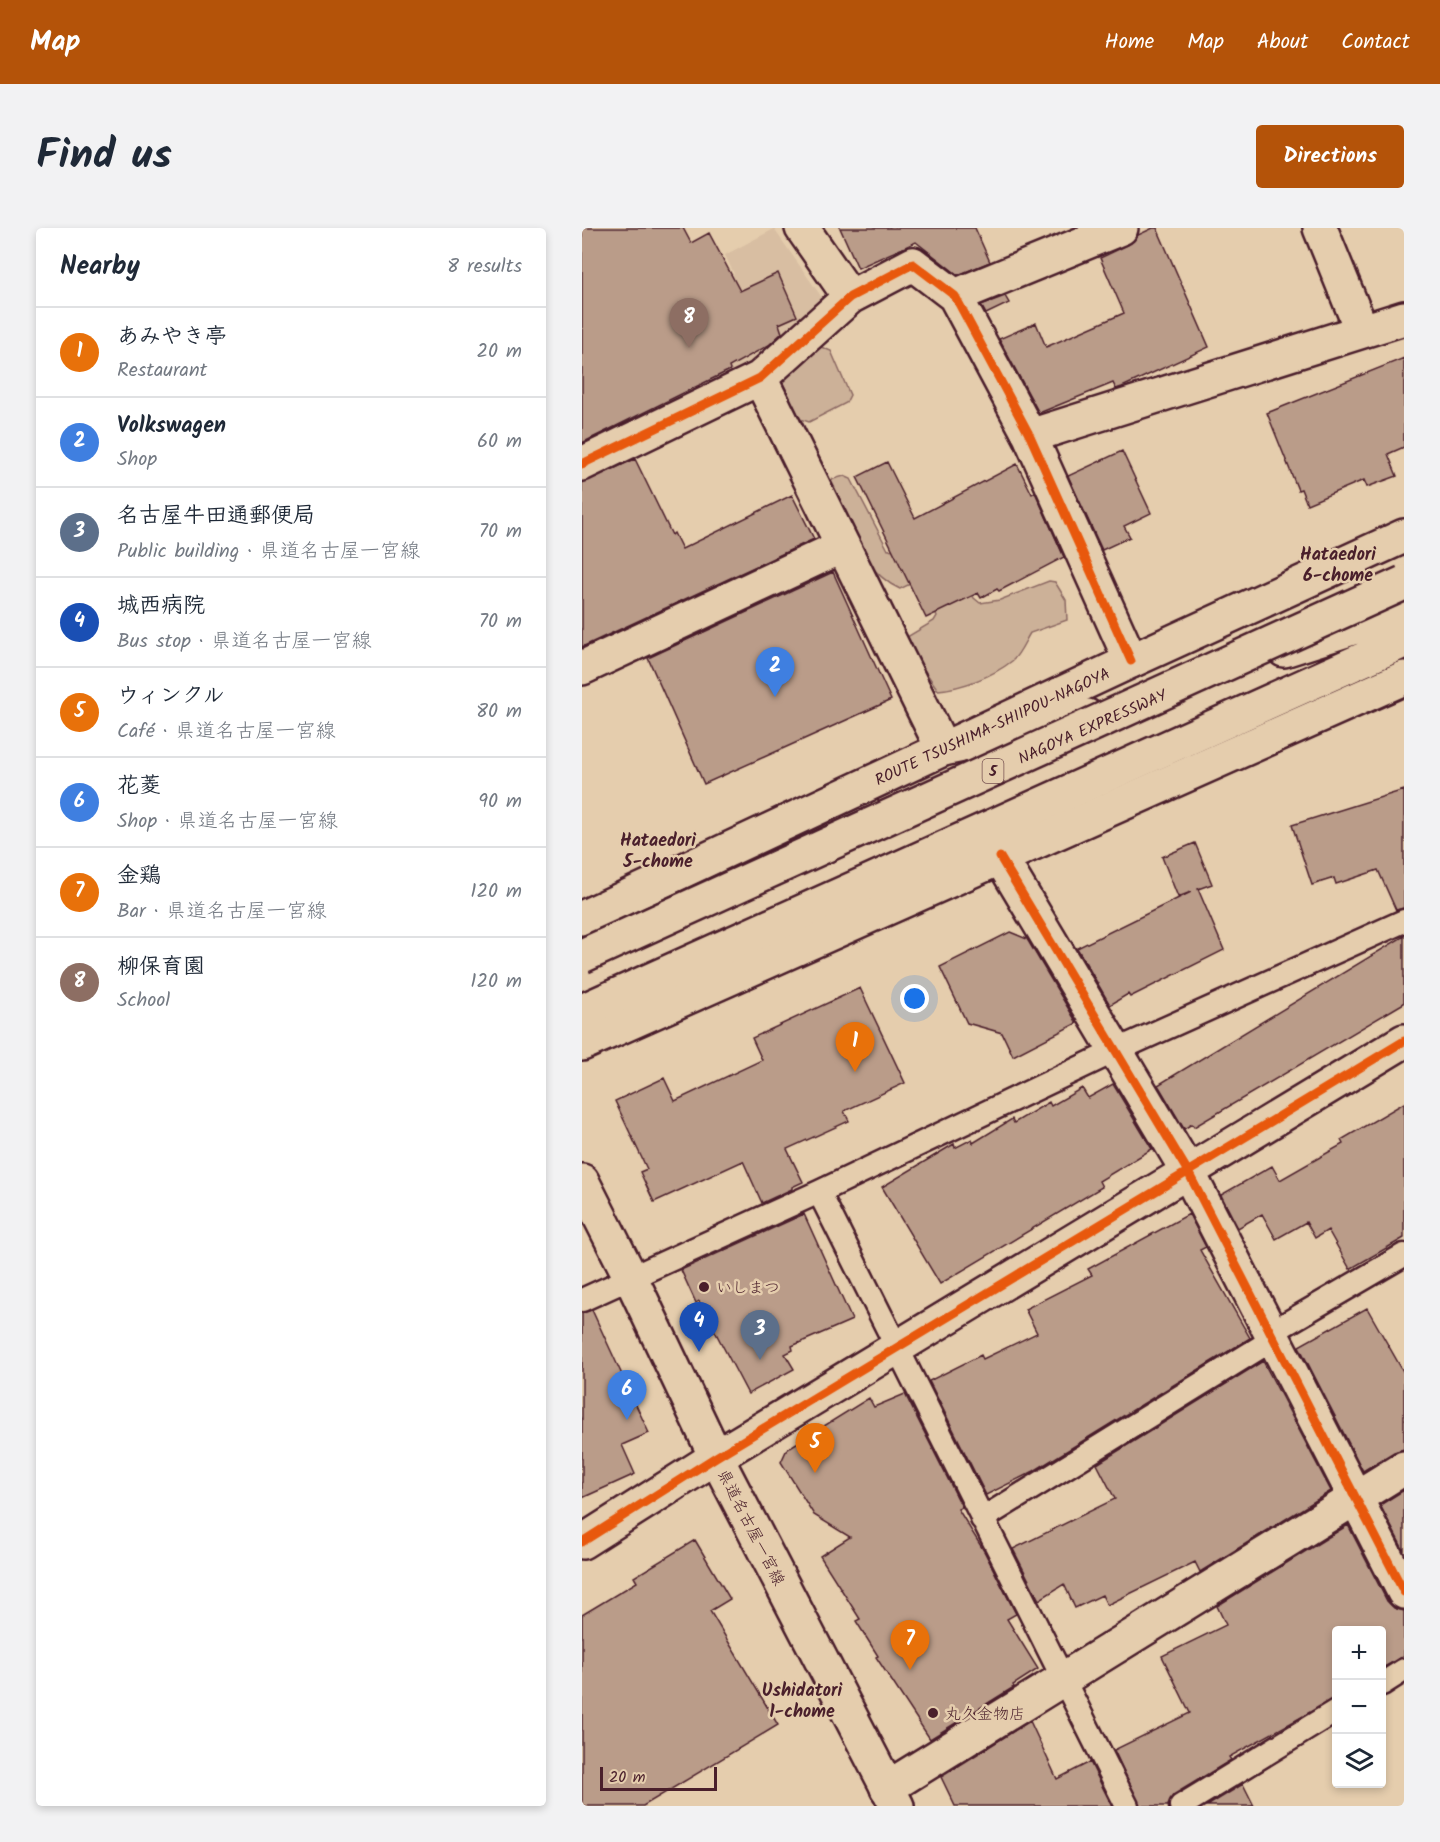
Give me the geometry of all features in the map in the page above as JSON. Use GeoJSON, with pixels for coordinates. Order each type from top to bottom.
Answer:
{"type":"FeatureCollection","features":[{"type":"Feature","properties":{"kind":"main road"},"geometry":{"type":"LineString","coordinates":[[802,228],[850,297]]}},
{"type":"Feature","properties":{"kind":"main road"},"geometry":{"type":"LineString","coordinates":[[955,296],[1121,228]]}},
{"type":"Feature","properties":{"kind":"main road"},"geometry":{"type":"LineString","coordinates":[[1320,228],[1362,332]]}},
{"type":"Feature","properties":{"kind":"main road"},"geometry":{"type":"LineString","coordinates":[[582,464],[760,378],[850,297],[914,264],[955,296],[1030,436],[1131,660]]}},
{"type":"Feature","properties":{"kind":"main road"},"geometry":{"type":"LineString","coordinates":[[1030,436],[1404,318]]}},
{"type":"Feature","properties":{"kind":"main road"},"geometry":{"type":"LineString","coordinates":[[760,378],[943,749],[1056,726],[1368,623],[1404,607]]}},
{"type":"Feature","properties":{"kind":"main road","name":"ROUTE TSUSHIMA-SHIIPOU-NAGOYA"},"geometry":{"type":"LineString","coordinates":[[582,918],[1131,660],[1404,536]]}},
{"type":"Feature","properties":{"kind":"main road"},"geometry":{"type":"LineString","coordinates":[[582,668],[843,546]]}},
{"type":"Feature","properties":{"kind":"main road","name":"NAGOYA EXPRESSWAY"},"geometry":{"type":"LineString","coordinates":[[582,956],[1404,583]]}},
{"type":"Feature","properties":{"kind":"main road"},"geometry":{"type":"LineString","coordinates":[[582,1011],[1404,641]]}},
{"type":"Feature","properties":{"kind":"main road"},"geometry":{"type":"LineString","coordinates":[[582,1044],[1404,678]]}},
{"type":"Feature","properties":{"kind":"main road"},"geometry":{"type":"LineString","coordinates":[[1000,857],[1187,1170],[1274,1335],[1404,1592]]}},
{"type":"Feature","properties":{"kind":"main road"},"geometry":{"type":"LineString","coordinates":[[582,1542],[896,1347],[1404,1041]]}},
{"type":"Feature","properties":{"kind":"main road","name":"県道名古屋一宮線"},"geometry":{"type":"LineString","coordinates":[[582,1181],[716,1457],[892,1797]]}},
{"type":"Feature","properties":{"kind":"main road"},"geometry":{"type":"LineString","coordinates":[[892,1797],[1062,1680],[1404,1468]]}},
{"type":"Feature","properties":{"kind":"lane"},"geometry":{"type":"LineString","coordinates":[[582,1300],[819,1192],[1115,1051],[1404,921]]}},
{"type":"Feature","properties":{"kind":"lane"},"geometry":{"type":"LineString","coordinates":[[819,1192],[1127,1806]]}},
{"type":"Feature","properties":{"kind":"lane"},"geometry":{"type":"LineString","coordinates":[[982,1519],[1404,1255]]}},
{"type":"Feature","properties":{"kind":"lane"},"geometry":{"type":"LineString","coordinates":[[1386,1681],[1404,1670]]}},
{"type":"Feature","properties":{"kind":"lane"},"geometry":{"type":"LineString","coordinates":[[1181,1806],[1332,1713]]}},
{"type":"Feature","properties":{"kind":"shaded area"},"geometry":{"type":"Polygon","coordinates":[[[774,229],[823,299],[793,338],[738,373],[582,449],[582,357],[734,274],[725,255],[774,229]]]}},
{"type":"Feature","properties":{"kind":"shaded area"},"geometry":{"type":"Polygon","coordinates":[[[821,347],[831,351],[850,395],[846,403],[809,422],[800,419],[780,377],[783,368],[821,347]]]}},
{"type":"Feature","properties":{"kind":"shaded area"},"geometry":{"type":"Polygon","coordinates":[[[844,476],[851,479],[888,550],[945,543],[974,598],[980,603],[1000,600],[1049,581],[1055,582],[1066,600],[1067,620],[1030,633],[1015,658],[996,672],[967,684],[938,690],[916,658],[907,637],[934,621],[937,616],[924,586],[914,582],[900,589],[887,582],[866,560],[828,493],[830,480],[844,476]]]}},
{"type":"Feature","properties":{"kind":"building"},"geometry":{"type":"Polygon","coordinates":[[[582,228],[683,228],[691,243],[709,233],[740,291],[778,273],[797,316],[779,324],[782,333],[769,345],[729,367],[730,370],[582,443],[582,228]]]}},
{"type":"Feature","properties":{"kind":"building"},"geometry":{"type":"Polygon","coordinates":[[[840,228],[975,228],[990,262],[958,275],[916,242],[858,268],[840,228]]]}},
{"type":"Feature","properties":{"kind":"building"},"geometry":{"type":"Polygon","coordinates":[[[1157,228],[1209,347],[1122,387],[1116,389],[1113,383],[1039,413],[999,339],[1036,323],[1046,347],[1124,313],[1100,258],[1128,245],[1138,235],[1157,228]]]}},
{"type":"Feature","properties":{"kind":"building"},"geometry":{"type":"Polygon","coordinates":[[[1005,296],[1009,303],[986,314],[981,305],[1005,296]]]}},
{"type":"Feature","properties":{"kind":"building"},"geometry":{"type":"Polygon","coordinates":[[[1404,358],[1404,447],[1388,454],[1397,476],[1367,487],[1364,480],[1307,504],[1301,489],[1298,490],[1267,413],[1404,358]]]}},
{"type":"Feature","properties":{"kind":"building"},"geometry":{"type":"Polygon","coordinates":[[[1122,451],[1151,513],[1124,526],[1130,537],[1102,550],[1068,476],[1122,451]]]}},
{"type":"Feature","properties":{"kind":"building"},"geometry":{"type":"Polygon","coordinates":[[[635,459],[672,535],[674,533],[682,549],[792,495],[814,539],[582,647],[582,483],[635,459]]]}},
{"type":"Feature","properties":{"kind":"building"},"geometry":{"type":"Polygon","coordinates":[[[887,462],[915,518],[1017,464],[1032,494],[1035,492],[1064,557],[999,591],[997,589],[981,598],[978,593],[926,618],[857,477],[887,462]]]}},
{"type":"Feature","properties":{"kind":"building"},"geometry":{"type":"Polygon","coordinates":[[[833,572],[891,700],[704,784],[648,658],[833,572]]]}},
{"type":"Feature","properties":{"kind":"building"},"geometry":{"type":"Polygon","coordinates":[[[1404,790],[1404,908],[1396,910],[1378,870],[1336,884],[1334,878],[1312,885],[1292,825],[1404,790]]]}},
{"type":"Feature","properties":{"kind":"building"},"geometry":{"type":"Polygon","coordinates":[[[1195,843],[1212,884],[1198,889],[1224,950],[1130,997],[1128,994],[1110,1005],[1077,948],[1191,892],[1178,897],[1162,857],[1195,843]]]}},
{"type":"Feature","properties":{"kind":"building"},"geometry":{"type":"Polygon","coordinates":[[[1010,932],[1027,939],[1077,1023],[1013,1056],[1002,1033],[967,1023],[940,967],[1010,932]]]}},
{"type":"Feature","properties":{"kind":"building"},"geometry":{"type":"Polygon","coordinates":[[[1404,936],[1404,1003],[1194,1127],[1192,1124],[1184,1129],[1158,1085],[1404,936]]]}},
{"type":"Feature","properties":{"kind":"building"},"geometry":{"type":"Polygon","coordinates":[[[860,988],[905,1083],[844,1111],[849,1121],[787,1149],[803,1182],[792,1189],[762,1203],[743,1161],[654,1202],[640,1172],[647,1169],[615,1101],[664,1078],[675,1101],[762,1060],[752,1038],[860,988]]]}},
{"type":"Feature","properties":{"kind":"building"},"geometry":{"type":"Polygon","coordinates":[[[1113,1084],[1152,1149],[1099,1181],[1102,1187],[940,1284],[882,1187],[954,1144],[955,1148],[972,1139],[973,1143],[1012,1119],[1014,1123],[1049,1102],[1051,1106],[1082,1088],[1088,1098],[1113,1084]]]}},
{"type":"Feature","properties":{"kind":"building"},"geometry":{"type":"Polygon","coordinates":[[[1404,1103],[1404,1238],[1350,1269],[1328,1230],[1315,1238],[1306,1222],[1276,1239],[1262,1214],[1238,1228],[1221,1195],[1272,1166],[1280,1180],[1343,1144],[1341,1140],[1404,1103]]]}},
{"type":"Feature","properties":{"kind":"building"},"geometry":{"type":"Polygon","coordinates":[[[804,1214],[852,1320],[792,1346],[793,1350],[785,1354],[794,1369],[748,1394],[699,1301],[696,1303],[681,1270],[804,1214]]]}},
{"type":"Feature","properties":{"kind":"building"},"geometry":{"type":"Polygon","coordinates":[[[1189,1214],[1206,1247],[1200,1250],[1250,1338],[1034,1471],[986,1495],[929,1381],[981,1355],[983,1359],[1037,1333],[1025,1309],[1092,1275],[1088,1269],[1189,1214]]]}},
{"type":"Feature","properties":{"kind":"building"},"geometry":{"type":"Polygon","coordinates":[[[1367,1308],[1404,1373],[1404,1449],[1394,1452],[1363,1471],[1299,1346],[1367,1308]]]}},
{"type":"Feature","properties":{"kind":"building"},"geometry":{"type":"Polygon","coordinates":[[[592,1310],[649,1433],[622,1445],[635,1474],[582,1498],[582,1313],[592,1310]]]}},
{"type":"Feature","properties":{"kind":"building"},"geometry":{"type":"Polygon","coordinates":[[[1263,1361],[1331,1491],[1200,1572],[1195,1562],[1107,1605],[1102,1595],[1075,1608],[1064,1584],[1039,1600],[1013,1549],[1115,1499],[1097,1464],[1263,1361]]]}},
{"type":"Feature","properties":{"kind":"building"},"geometry":{"type":"Polygon","coordinates":[[[905,1394],[962,1507],[958,1509],[984,1551],[1016,1614],[1007,1619],[1038,1669],[1013,1685],[1014,1687],[930,1739],[876,1657],[878,1656],[856,1621],[860,1619],[820,1556],[850,1537],[814,1515],[781,1462],[787,1449],[869,1398],[874,1407],[905,1394]]]}},
{"type":"Feature","properties":{"kind":"building"},"geometry":{"type":"Polygon","coordinates":[[[1404,1490],[1404,1551],[1380,1505],[1404,1490]]]}},
{"type":"Feature","properties":{"kind":"building"},"geometry":{"type":"Polygon","coordinates":[[[1348,1525],[1387,1601],[1394,1608],[1404,1611],[1404,1657],[1386,1666],[1386,1626],[1332,1626],[1332,1700],[1229,1757],[1231,1760],[1173,1795],[1168,1806],[1140,1806],[1114,1750],[1190,1713],[1162,1656],[1226,1625],[1217,1606],[1348,1525]]]}},
{"type":"Feature","properties":{"kind":"building"},"geometry":{"type":"Polygon","coordinates":[[[695,1540],[730,1599],[710,1611],[778,1725],[643,1806],[582,1806],[582,1615],[637,1582],[634,1577],[695,1540]]]}},
{"type":"Feature","properties":{"kind":"building"},"geometry":{"type":"Polygon","coordinates":[[[1030,1721],[1057,1779],[1090,1762],[1112,1806],[955,1806],[941,1777],[1030,1721]]]}},
{"type":"Feature","properties":{"kind":"building"},"geometry":{"type":"Polygon","coordinates":[[[1243,1784],[1254,1806],[1207,1806],[1243,1784]]]}},
{"type":"Feature","properties":{"kind":"cycle path"},"geometry":{"type":"LineString","coordinates":[[582,464],[760,378],[850,297],[913,264],[955,296],[1030,436],[1131,661]]}},
{"type":"Feature","properties":{"kind":"cycle path"},"geometry":{"type":"LineString","coordinates":[[1000,857],[1187,1170],[1404,1592]]}},
{"type":"Feature","properties":{"kind":"cycle path"},"geometry":{"type":"LineString","coordinates":[[582,1542],[716,1457],[1404,1041]]}},
{"type":"Feature","properties":{"kind":"place","name":"柳保育園"},"geometry":{"type":"Point","coordinates":[689,348]}},
{"type":"Feature","properties":{"kind":"place","name":"Volkswagen"},"geometry":{"type":"Point","coordinates":[775,697]}},
{"type":"Feature","properties":{"kind":"place","name":"あみやき亭"},"geometry":{"type":"Point","coordinates":[855,1072]}},
{"type":"Feature","properties":{"kind":"place","name":"いしまつ"},"geometry":{"type":"Point","coordinates":[704,1287]}},
{"type":"Feature","properties":{"kind":"place","name":"城西病院"},"geometry":{"type":"Point","coordinates":[699,1352]}},
{"type":"Feature","properties":{"kind":"place","name":"名古屋牛田通郵便局"},"geometry":{"type":"Point","coordinates":[760,1360]}},
{"type":"Feature","properties":{"kind":"place","name":"花菱"},"geometry":{"type":"Point","coordinates":[627,1420]}},
{"type":"Feature","properties":{"kind":"place","name":"ウィンクル"},"geometry":{"type":"Point","coordinates":[815,1473]}},
{"type":"Feature","properties":{"kind":"place","name":"金鶏"},"geometry":{"type":"Point","coordinates":[910,1670]}},
{"type":"Feature","properties":{"kind":"place","name":"丸久金物店"},"geometry":{"type":"Point","coordinates":[933,1713]}},
{"type":"Feature","properties":{"kind":"district","name":"Hataedori 6-chome"},"geometry":{"type":"Point","coordinates":[1338,564]}},
{"type":"Feature","properties":{"kind":"district","name":"Hataedori 5-chome"},"geometry":{"type":"Point","coordinates":[658,850]}},
{"type":"Feature","properties":{"kind":"district","name":"Ushidatori 1-chome"},"geometry":{"type":"Point","coordinates":[802,1700]}}]}
